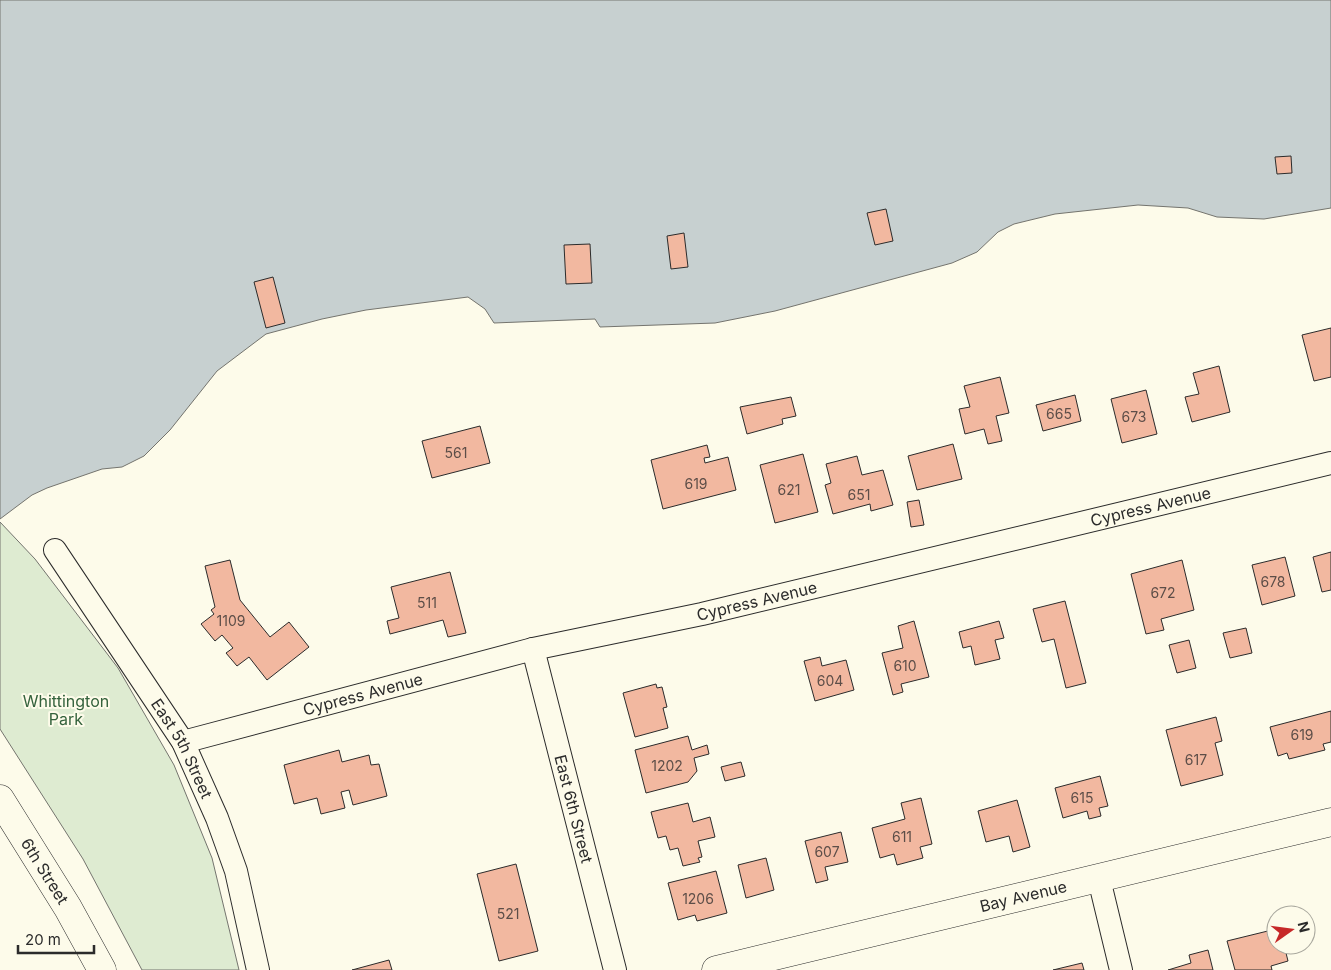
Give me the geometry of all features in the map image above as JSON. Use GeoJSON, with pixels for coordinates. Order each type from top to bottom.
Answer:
{"type":"FeatureCollection","features":[{"type":"Feature","properties":{"kind":"street","name":"Cypress Avenue"},"geometry":{"type":"LineString","coordinates":[[183,742],[533,649],[702,614],[1331,463]]}},
{"type":"Feature","properties":{"kind":"street","name":"East 5th Street"},"geometry":{"type":"LineString","coordinates":[[55,550],[183,742],[217,818],[236,871],[258,970]]}},
{"type":"Feature","properties":{"kind":"street","name":"East 6th Street"},"geometry":{"type":"LineString","coordinates":[[533,649],[615,970]]}},
{"type":"Feature","properties":{"kind":"street","name":"6th Street"},"geometry":{"type":"LineString","coordinates":[[0,798],[68,908],[102,970]]}},
{"type":"Feature","properties":{"kind":"street","name":"Bay Avenue"},"geometry":{"type":"LineString","coordinates":[[716,970],[1099,880],[1331,822]]}},
{"type":"Feature","properties":{"kind":"street"},"geometry":{"type":"LineString","coordinates":[[1099,880],[1121,970]]}},
{"type":"Feature","properties":{"kind":"green space","name":"Whittington Park"},"geometry":{"type":"Polygon","coordinates":[[[0,522],[35,559],[118,668],[174,765],[212,858],[239,970],[142,970],[83,859],[0,729],[0,522]]]}},
{"type":"Feature","properties":{"kind":"shaded area"},"geometry":{"type":"Polygon","coordinates":[[[0,0],[1331,0],[1331,208],[1264,219],[1217,217],[1188,208],[1138,205],[1055,214],[1014,224],[998,232],[977,252],[952,263],[775,311],[715,323],[600,327],[595,319],[494,323],[485,309],[468,297],[366,310],[322,319],[266,334],[217,371],[170,430],[144,456],[122,467],[102,469],[47,488],[32,495],[0,519],[0,0]]]}},
{"type":"Feature","properties":{"kind":"building"},"geometry":{"type":"Polygon","coordinates":[[[1291,156],[1292,173],[1277,174],[1275,157],[1291,156]]]}},
{"type":"Feature","properties":{"kind":"building"},"geometry":{"type":"Polygon","coordinates":[[[886,209],[893,241],[875,245],[867,213],[886,209]]]}},
{"type":"Feature","properties":{"kind":"building"},"geometry":{"type":"Polygon","coordinates":[[[684,233],[688,267],[671,269],[667,236],[684,233]]]}},
{"type":"Feature","properties":{"kind":"building"},"geometry":{"type":"Polygon","coordinates":[[[590,244],[592,283],[566,284],[564,245],[590,244]]]}},
{"type":"Feature","properties":{"kind":"building"},"geometry":{"type":"Polygon","coordinates":[[[273,277],[285,323],[266,328],[254,282],[273,277]]]}},
{"type":"Feature","properties":{"kind":"building"},"geometry":{"type":"Polygon","coordinates":[[[1331,328],[1331,377],[1314,381],[1302,335],[1331,328]]]}},
{"type":"Feature","properties":{"kind":"building"},"geometry":{"type":"Polygon","coordinates":[[[1219,366],[1230,412],[1192,422],[1185,397],[1199,394],[1193,373],[1219,366]]]}},
{"type":"Feature","properties":{"kind":"building"},"geometry":{"type":"Polygon","coordinates":[[[1000,377],[1009,413],[996,416],[1002,441],[988,444],[984,429],[965,434],[959,409],[970,407],[964,386],[1000,377]]]}},
{"type":"Feature","properties":{"kind":"building"},"geometry":{"type":"Polygon","coordinates":[[[1146,390],[1157,434],[1122,443],[1111,399],[1146,390]]]}},
{"type":"Feature","properties":{"kind":"building"},"geometry":{"type":"Polygon","coordinates":[[[1075,395],[1081,421],[1043,431],[1036,405],[1075,395]]]}},
{"type":"Feature","properties":{"kind":"building"},"geometry":{"type":"Polygon","coordinates":[[[791,397],[796,416],[782,419],[783,424],[747,434],[740,407],[791,397]]]}},
{"type":"Feature","properties":{"kind":"building"},"geometry":{"type":"Polygon","coordinates":[[[480,426],[490,463],[432,478],[422,441],[480,426]]]}},
{"type":"Feature","properties":{"kind":"building"},"geometry":{"type":"Polygon","coordinates":[[[953,444],[962,479],[917,490],[908,456],[953,444]]]}},
{"type":"Feature","properties":{"kind":"building"},"geometry":{"type":"Polygon","coordinates":[[[707,445],[710,457],[704,458],[705,463],[728,457],[736,490],[663,509],[651,460],[707,445]]]}},
{"type":"Feature","properties":{"kind":"building"},"geometry":{"type":"Polygon","coordinates":[[[803,454],[818,512],[775,523],[760,465],[803,454]]]}},
{"type":"Feature","properties":{"kind":"building"},"geometry":{"type":"Polygon","coordinates":[[[857,456],[862,475],[883,470],[893,505],[871,511],[870,504],[833,514],[825,485],[831,483],[826,464],[857,456]]]}},
{"type":"Feature","properties":{"kind":"building"},"geometry":{"type":"Polygon","coordinates":[[[919,500],[924,525],[911,527],[907,502],[919,500]]]}},
{"type":"Feature","properties":{"kind":"building"},"geometry":{"type":"Polygon","coordinates":[[[1331,552],[1331,590],[1322,592],[1313,557],[1331,552]]]}},
{"type":"Feature","properties":{"kind":"building"},"geometry":{"type":"Polygon","coordinates":[[[1285,557],[1295,596],[1262,605],[1252,565],[1285,557]]]}},
{"type":"Feature","properties":{"kind":"building"},"geometry":{"type":"Polygon","coordinates":[[[230,560],[240,600],[270,637],[289,622],[309,647],[267,680],[249,657],[237,666],[226,653],[233,648],[222,635],[215,641],[201,624],[214,614],[211,610],[215,607],[205,566],[230,560]]]}},
{"type":"Feature","properties":{"kind":"building"},"geometry":{"type":"Polygon","coordinates":[[[1182,560],[1194,610],[1161,619],[1164,630],[1146,634],[1131,574],[1182,560]]]}},
{"type":"Feature","properties":{"kind":"building"},"geometry":{"type":"Polygon","coordinates":[[[450,572],[466,633],[448,637],[443,620],[390,634],[387,621],[399,618],[391,587],[450,572]]]}},
{"type":"Feature","properties":{"kind":"building"},"geometry":{"type":"Polygon","coordinates":[[[1065,601],[1086,683],[1066,688],[1054,639],[1042,642],[1033,609],[1065,601]]]}},
{"type":"Feature","properties":{"kind":"building"},"geometry":{"type":"Polygon","coordinates":[[[914,621],[929,677],[901,684],[903,692],[893,695],[882,653],[903,648],[898,626],[914,621]]]}},
{"type":"Feature","properties":{"kind":"building"},"geometry":{"type":"Polygon","coordinates":[[[999,621],[1004,638],[995,640],[1000,659],[975,665],[971,646],[963,648],[959,632],[999,621]]]}},
{"type":"Feature","properties":{"kind":"building"},"geometry":{"type":"Polygon","coordinates":[[[1246,628],[1252,653],[1230,658],[1223,633],[1246,628]]]}},
{"type":"Feature","properties":{"kind":"building"},"geometry":{"type":"Polygon","coordinates":[[[1189,640],[1196,668],[1177,673],[1169,645],[1189,640]]]}},
{"type":"Feature","properties":{"kind":"building"},"geometry":{"type":"Polygon","coordinates":[[[820,657],[822,666],[846,660],[854,690],[815,701],[804,661],[820,657]]]}},
{"type":"Feature","properties":{"kind":"building"},"geometry":{"type":"Polygon","coordinates":[[[656,684],[657,688],[662,687],[667,707],[663,708],[668,728],[635,737],[623,693],[656,684]]]}},
{"type":"Feature","properties":{"kind":"building"},"geometry":{"type":"Polygon","coordinates":[[[1331,711],[1331,742],[1323,744],[1325,750],[1289,759],[1287,753],[1278,756],[1270,727],[1331,711]]]}},
{"type":"Feature","properties":{"kind":"building"},"geometry":{"type":"Polygon","coordinates":[[[1216,717],[1222,741],[1215,743],[1223,775],[1181,786],[1166,730],[1216,717]]]}},
{"type":"Feature","properties":{"kind":"building"},"geometry":{"type":"Polygon","coordinates":[[[688,736],[692,750],[707,745],[709,754],[694,758],[697,771],[688,782],[646,793],[635,750],[688,736]]]}},
{"type":"Feature","properties":{"kind":"building"},"geometry":{"type":"Polygon","coordinates":[[[339,750],[342,762],[369,755],[371,765],[379,764],[387,796],[353,805],[349,790],[341,792],[345,808],[321,814],[317,798],[294,804],[284,765],[339,750]]]}},
{"type":"Feature","properties":{"kind":"building"},"geometry":{"type":"Polygon","coordinates":[[[741,762],[745,776],[725,781],[721,767],[741,762]]]}},
{"type":"Feature","properties":{"kind":"building"},"geometry":{"type":"Polygon","coordinates":[[[1100,776],[1108,806],[1099,808],[1101,816],[1089,819],[1087,811],[1063,818],[1055,788],[1100,776]]]}},
{"type":"Feature","properties":{"kind":"building"},"geometry":{"type":"Polygon","coordinates":[[[921,798],[932,844],[920,847],[923,858],[897,865],[894,854],[880,858],[872,828],[905,819],[901,803],[921,798]]]}},
{"type":"Feature","properties":{"kind":"building"},"geometry":{"type":"Polygon","coordinates":[[[1017,800],[1030,847],[1013,852],[1009,836],[986,842],[978,811],[1017,800]]]}},
{"type":"Feature","properties":{"kind":"building"},"geometry":{"type":"Polygon","coordinates":[[[688,803],[693,822],[710,817],[715,837],[698,841],[702,857],[698,858],[700,862],[683,866],[678,848],[670,850],[666,836],[658,838],[651,812],[688,803]]]}},
{"type":"Feature","properties":{"kind":"building"},"geometry":{"type":"Polygon","coordinates":[[[841,832],[848,862],[825,867],[828,880],[816,883],[805,841],[841,832]]]}},
{"type":"Feature","properties":{"kind":"building"},"geometry":{"type":"Polygon","coordinates":[[[766,858],[774,890],[746,898],[738,865],[766,858]]]}},
{"type":"Feature","properties":{"kind":"building"},"geometry":{"type":"Polygon","coordinates":[[[516,864],[538,951],[499,961],[477,874],[516,864]]]}},
{"type":"Feature","properties":{"kind":"building"},"geometry":{"type":"Polygon","coordinates":[[[716,871],[727,913],[697,921],[695,915],[678,920],[668,883],[716,871]]]}},
{"type":"Feature","properties":{"kind":"building"},"geometry":{"type":"Polygon","coordinates":[[[1266,931],[1266,955],[1286,955],[1288,961],[1271,966],[1272,970],[1235,970],[1227,941],[1266,931]]]}},
{"type":"Feature","properties":{"kind":"building"},"geometry":{"type":"Polygon","coordinates":[[[1208,950],[1213,970],[1168,970],[1191,963],[1189,955],[1208,950]]]}},
{"type":"Feature","properties":{"kind":"building"},"geometry":{"type":"Polygon","coordinates":[[[389,960],[392,970],[352,970],[389,960]]]}},
{"type":"Feature","properties":{"kind":"building"},"geometry":{"type":"Polygon","coordinates":[[[1082,963],[1084,970],[1053,970],[1082,963]]]}}]}
